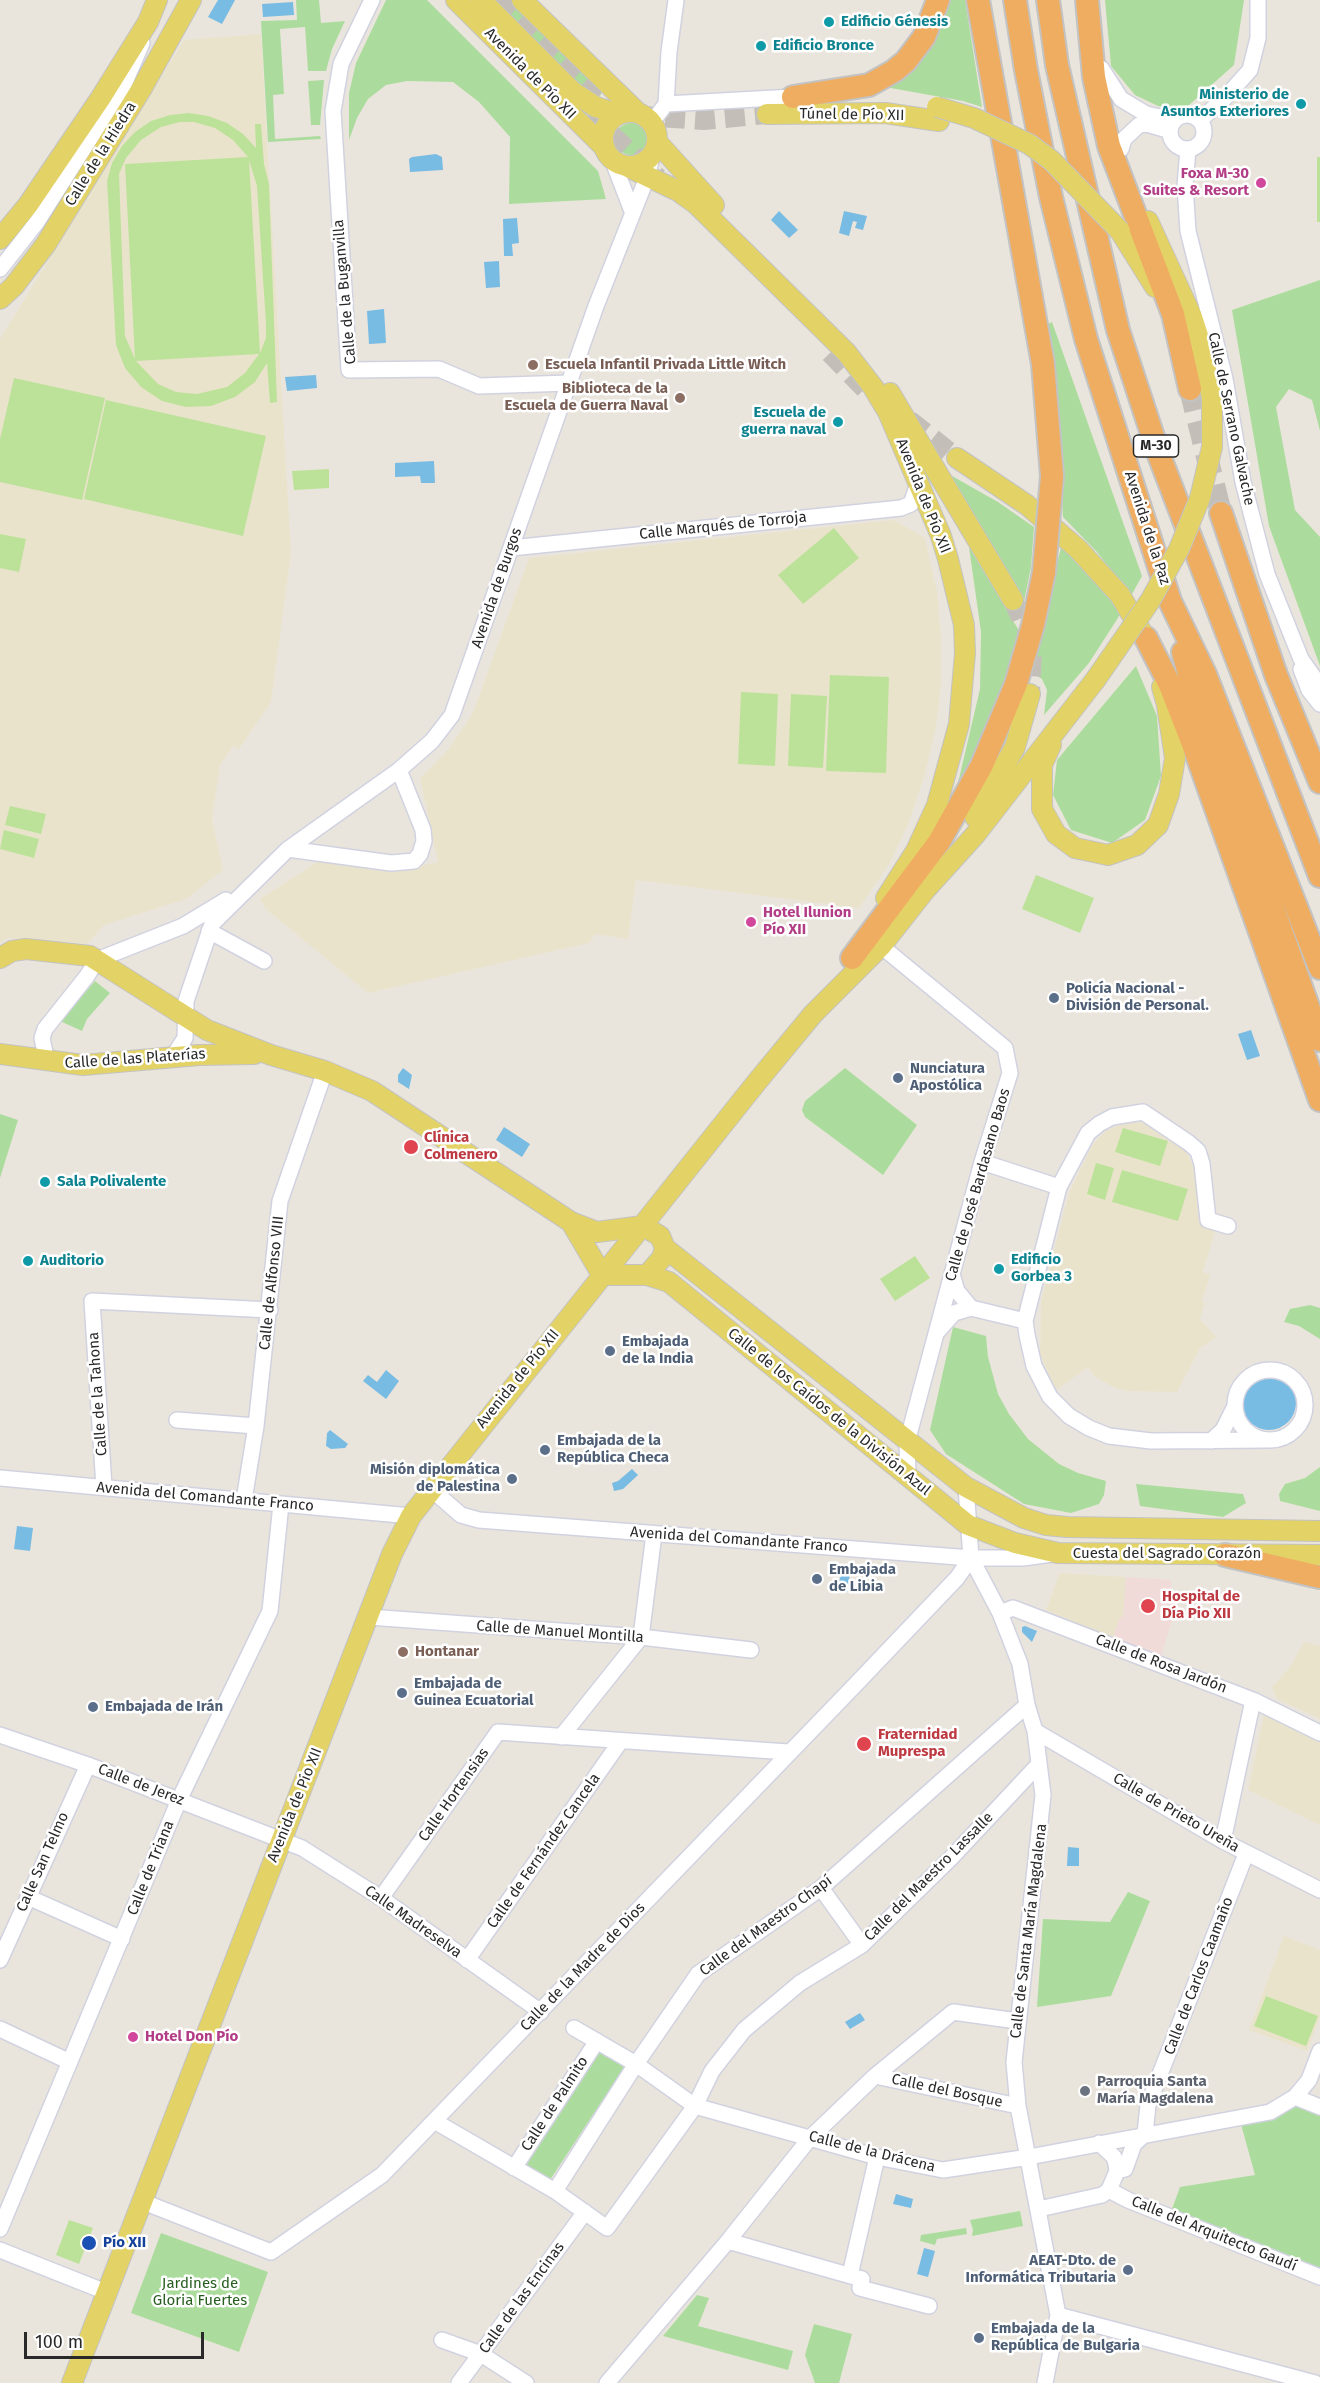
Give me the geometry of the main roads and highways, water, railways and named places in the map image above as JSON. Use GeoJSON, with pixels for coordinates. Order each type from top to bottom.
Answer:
{"type":"FeatureCollection","features":[{"type":"Feature","properties":{"kind":"highway"},"geometry":{"type":"LineString","coordinates":[[793,98],[869,85],[894,71],[906,61],[924,37],[938,0]]}},
{"type":"Feature","properties":{"kind":"highway"},"geometry":{"type":"LineString","coordinates":[[852,958],[939,842],[982,765],[1016,684],[1034,625],[1044,572],[1052,476],[1043,364],[978,0]]}},
{"type":"Feature","properties":{"kind":"highway","name":"Avenida de la Paz"},"geometry":{"type":"LineString","coordinates":[[1015,0],[1026,70],[1067,267],[1086,339],[1170,601],[1205,674],[1320,968]]}},
{"type":"Feature","properties":{"kind":"highway","name":"M-30"},"geometry":{"type":"LineString","coordinates":[[1048,0],[1058,65],[1118,330],[1159,455],[1320,876]]}},
{"type":"Feature","properties":{"kind":"highway"},"geometry":{"type":"LineString","coordinates":[[1094,2],[1094,77],[1109,146],[1134,217],[1163,284],[1190,389]]}},
{"type":"Feature","properties":{"kind":"highway"},"geometry":{"type":"LineString","coordinates":[[1221,513],[1276,675],[1320,782]]}},
{"type":"Feature","properties":{"kind":"highway","name":"M-30"},"geometry":{"type":"LineString","coordinates":[[1170,601],[1189,674],[1320,1040]]}},
{"type":"Feature","properties":{"kind":"highway"},"geometry":{"type":"LineString","coordinates":[[1146,638],[1170,685],[1193,744],[1320,1100]]}},
{"type":"Feature","properties":{"kind":"highway"},"geometry":{"type":"LineString","coordinates":[[1225,1555],[1320,1577]]}},
{"type":"Feature","properties":{"kind":"main road","name":"Calle de la Hiedra"},"geometry":{"type":"LineString","coordinates":[[0,238],[28,205],[148,22],[157,0]]}},
{"type":"Feature","properties":{"kind":"main road","name":"Calle de la Hiedra"},"geometry":{"type":"LineString","coordinates":[[0,298],[19,279],[45,244],[131,105],[191,0]]}},
{"type":"Feature","properties":{"kind":"main road"},"geometry":{"type":"LineString","coordinates":[[440,0],[535,95],[585,129]]}},
{"type":"Feature","properties":{"kind":"main road","name":"Avenida de Pío XII"},"geometry":{"type":"LineString","coordinates":[[72,2383],[392,1554],[411,1516],[813,1014],[852,958],[873,918],[916,851],[937,805],[959,724],[965,653],[964,625],[941,536],[888,412],[846,352],[695,203],[680,192],[614,157],[456,0]]}},
{"type":"Feature","properties":{"kind":"main road"},"geometry":{"type":"LineString","coordinates":[[481,0],[573,92],[596,107],[617,114],[644,117]]}},
{"type":"Feature","properties":{"kind":"main road"},"geometry":{"type":"LineString","coordinates":[[522,0],[644,117]]}},
{"type":"Feature","properties":{"kind":"main road","name":"Avenida de Pío XII"},"geometry":{"type":"LineString","coordinates":[[813,1014],[882,946],[975,835],[1096,679],[1150,601],[1179,549],[1200,498],[1212,447],[1212,398],[1201,345],[1192,317],[1145,216],[1120,149],[1101,68],[1094,2]]}},
{"type":"Feature","properties":{"kind":"main road"},"geometry":{"type":"LineString","coordinates":[[793,98],[885,100],[938,114]]}},
{"type":"Feature","properties":{"kind":"main road"},"geometry":{"type":"LineString","coordinates":[[617,114],[604,130],[614,157],[636,165],[655,149]]}},
{"type":"Feature","properties":{"kind":"main road","name":"Túnel de Pío XII"},"geometry":{"type":"LineString","coordinates":[[767,114],[938,114],[995,138],[1068,178],[1120,231],[1152,279],[1180,344]]}},
{"type":"Feature","properties":{"kind":"main road","name":"Avenida de Burgos"},"geometry":{"type":"LineString","coordinates":[[644,117],[655,149]]}},
{"type":"Feature","properties":{"kind":"main road","name":"Avenida de Pío XII"},"geometry":{"type":"LineString","coordinates":[[655,149],[703,194],[876,374],[901,409],[1012,600]]}},
{"type":"Feature","properties":{"kind":"main road"},"geometry":{"type":"LineString","coordinates":[[680,192],[690,209],[830,353]]}},
{"type":"Feature","properties":{"kind":"main road"},"geometry":{"type":"LineString","coordinates":[[955,460],[1006,492],[1061,533],[1099,570],[1120,595],[1146,638],[1167,705],[1175,758],[1169,794],[1158,825],[1137,845],[1108,855],[1075,848],[1056,834],[1042,809],[1041,784],[1042,765],[1062,720]]}},
{"type":"Feature","properties":{"kind":"main road","name":"Avenida de Pío XII"},"geometry":{"type":"LineString","coordinates":[[927,890],[977,814],[1015,747],[1030,694]]}},
{"type":"Feature","properties":{"kind":"main road"},"geometry":{"type":"LineString","coordinates":[[0,958],[12,951],[26,949],[82,954],[97,960],[207,1030],[271,1055],[325,1071],[372,1091],[592,1238],[602,1275],[647,1275],[659,1263],[665,1248],[660,1236],[643,1226],[592,1238]]}},
{"type":"Feature","properties":{"kind":"main road","name":"Calle de las Platerías"},"geometry":{"type":"LineString","coordinates":[[0,1054],[82,1065],[220,1054],[271,1055]]}},
{"type":"Feature","properties":{"kind":"main road","name":"Calle de los Caídos de la División Azul"},"geometry":{"type":"LineString","coordinates":[[665,1248],[966,1487],[1024,1518]]}},
{"type":"Feature","properties":{"kind":"main road","name":"Calle de los Caídos de la División Azul"},"geometry":{"type":"LineString","coordinates":[[647,1275],[669,1282],[968,1525],[1015,1543]]}},
{"type":"Feature","properties":{"kind":"main road","name":"Cuesta del Sagrado Corazón"},"geometry":{"type":"LineString","coordinates":[[1024,1518],[1046,1525],[1067,1527],[1320,1531]]}},
{"type":"Feature","properties":{"kind":"main road","name":"Cuesta del Sagrado Corazón"},"geometry":{"type":"LineString","coordinates":[[1015,1543],[1058,1553],[1320,1555]]}},
{"type":"Feature","properties":{"kind":"water"},"geometry":{"type":"Polygon","coordinates":[[[218,0],[235,0],[222,24],[208,17],[218,0]]]}},
{"type":"Feature","properties":{"kind":"water"},"geometry":{"type":"Polygon","coordinates":[[[293,2],[294,15],[263,17],[262,4],[293,2]]]}},
{"type":"Feature","properties":{"kind":"water"},"geometry":{"type":"Polygon","coordinates":[[[436,154],[442,157],[443,170],[410,172],[409,159],[436,154]]]}},
{"type":"Feature","properties":{"kind":"water"},"geometry":{"type":"Polygon","coordinates":[[[779,211],[798,230],[789,238],[771,220],[779,211]]]}},
{"type":"Feature","properties":{"kind":"water"},"geometry":{"type":"Polygon","coordinates":[[[844,211],[867,216],[863,230],[855,228],[857,222],[853,221],[849,236],[839,233],[844,211]]]}},
{"type":"Feature","properties":{"kind":"water"},"geometry":{"type":"Polygon","coordinates":[[[517,218],[519,243],[512,244],[513,256],[504,256],[503,219],[517,218]]]}},
{"type":"Feature","properties":{"kind":"water"},"geometry":{"type":"Polygon","coordinates":[[[499,261],[500,287],[486,288],[484,262],[499,261]]]}},
{"type":"Feature","properties":{"kind":"water"},"geometry":{"type":"Polygon","coordinates":[[[384,309],[386,343],[369,344],[367,311],[384,309]]]}},
{"type":"Feature","properties":{"kind":"water"},"geometry":{"type":"Polygon","coordinates":[[[316,375],[317,388],[287,391],[285,377],[316,375]]]}},
{"type":"Feature","properties":{"kind":"water"},"geometry":{"type":"Polygon","coordinates":[[[434,461],[435,483],[421,483],[420,476],[395,477],[395,463],[434,461]]]}},
{"type":"Feature","properties":{"kind":"water"},"geometry":{"type":"Polygon","coordinates":[[[1251,1030],[1260,1056],[1247,1060],[1238,1034],[1251,1030]]]}},
{"type":"Feature","properties":{"kind":"water"},"geometry":{"type":"Polygon","coordinates":[[[403,1068],[412,1075],[409,1089],[398,1082],[398,1075],[403,1068]]]}},
{"type":"Feature","properties":{"kind":"water"},"geometry":{"type":"Polygon","coordinates":[[[504,1127],[530,1144],[522,1157],[496,1140],[504,1127]]]}},
{"type":"Feature","properties":{"kind":"water"},"geometry":{"type":"Polygon","coordinates":[[[386,1370],[399,1381],[386,1399],[363,1381],[368,1375],[377,1382],[386,1370]]]}},
{"type":"Feature","properties":{"kind":"water"},"geometry":{"type":"Polygon","coordinates":[[[1264,1376],[1274,1376],[1284,1380],[1292,1388],[1296,1403],[1292,1418],[1284,1426],[1274,1430],[1264,1430],[1254,1426],[1246,1418],[1242,1408],[1242,1398],[1246,1388],[1254,1380],[1264,1376]]]}},
{"type":"Feature","properties":{"kind":"water"},"geometry":{"type":"Polygon","coordinates":[[[330,1430],[348,1444],[345,1448],[331,1449],[326,1446],[327,1433],[330,1430]]]}},
{"type":"Feature","properties":{"kind":"water"},"geometry":{"type":"Polygon","coordinates":[[[632,1469],[638,1475],[623,1489],[614,1491],[612,1483],[618,1481],[632,1469]]]}},
{"type":"Feature","properties":{"kind":"water"},"geometry":{"type":"Polygon","coordinates":[[[17,1526],[33,1528],[30,1551],[14,1549],[17,1526]]]}},
{"type":"Feature","properties":{"kind":"water"},"geometry":{"type":"Polygon","coordinates":[[[843,1572],[850,1573],[848,1592],[836,1586],[843,1572]]]}},
{"type":"Feature","properties":{"kind":"water"},"geometry":{"type":"Polygon","coordinates":[[[1022,1627],[1037,1631],[1032,1642],[1022,1632],[1022,1627]]]}},
{"type":"Feature","properties":{"kind":"water"},"geometry":{"type":"Polygon","coordinates":[[[1068,1847],[1079,1848],[1079,1866],[1067,1866],[1068,1847]]]}},
{"type":"Feature","properties":{"kind":"water"},"geometry":{"type":"Polygon","coordinates":[[[860,2013],[865,2020],[850,2029],[845,2022],[860,2013]]]}},
{"type":"Feature","properties":{"kind":"water"},"geometry":{"type":"Polygon","coordinates":[[[896,2194],[913,2199],[911,2208],[893,2204],[896,2194]]]}},
{"type":"Feature","properties":{"kind":"water"},"geometry":{"type":"Polygon","coordinates":[[[924,2248],[935,2251],[928,2277],[917,2274],[924,2248]]]}},
{"type":"Feature","properties":{"kind":"tunnel"},"geometry":{"type":"LineString","coordinates":[[497,0],[596,92],[644,116],[704,120],[767,114]]}},
{"type":"Feature","properties":{"kind":"tunnel"},"geometry":{"type":"LineString","coordinates":[[567,94],[658,178]]}},
{"type":"Feature","properties":{"kind":"tunnel"},"geometry":{"type":"LineString","coordinates":[[830,353],[868,392]]}},
{"type":"Feature","properties":{"kind":"tunnel"},"geometry":{"type":"LineString","coordinates":[[1190,389],[1221,513]]}},
{"type":"Feature","properties":{"kind":"tunnel"},"geometry":{"type":"LineString","coordinates":[[909,420],[957,458]]}},
{"type":"Feature","properties":{"kind":"tunnel"},"geometry":{"type":"LineString","coordinates":[[1013,600],[1032,649],[1030,694]]}},
{"type":"Feature","properties":{"kind":"place","name":"Edificio Génesis"},"geometry":{"type":"Point","coordinates":[829,22]}},
{"type":"Feature","properties":{"kind":"place","name":"Edificio Bronce"},"geometry":{"type":"Point","coordinates":[761,46]}},
{"type":"Feature","properties":{"kind":"place","name":"Ministerio de Asuntos Exteriores"},"geometry":{"type":"Point","coordinates":[1301,104]}},
{"type":"Feature","properties":{"kind":"place","name":"Foxa M-30 Suites & Resort"},"geometry":{"type":"Point","coordinates":[1261,183]}},
{"type":"Feature","properties":{"kind":"place","name":"Escuela Infantil Privada Little Witch"},"geometry":{"type":"Point","coordinates":[533,365]}},
{"type":"Feature","properties":{"kind":"place","name":"Biblioteca de la Escuela de Guerra Naval"},"geometry":{"type":"Point","coordinates":[680,398]}},
{"type":"Feature","properties":{"kind":"place","name":"Escuela de guerra naval"},"geometry":{"type":"Point","coordinates":[838,422]}},
{"type":"Feature","properties":{"kind":"place","name":"Hotel Ilunion Pío XII"},"geometry":{"type":"Point","coordinates":[751,922]}},
{"type":"Feature","properties":{"kind":"place","name":"Policía Nacional - División de Personal."},"geometry":{"type":"Point","coordinates":[1054,998]}},
{"type":"Feature","properties":{"kind":"place","name":"Nunciatura Apostólica"},"geometry":{"type":"Point","coordinates":[898,1078]}},
{"type":"Feature","properties":{"kind":"place","name":"Clínica Colmenero"},"geometry":{"type":"Point","coordinates":[411,1147]}},
{"type":"Feature","properties":{"kind":"place","name":"Sala Polivalente"},"geometry":{"type":"Point","coordinates":[45,1182]}},
{"type":"Feature","properties":{"kind":"place","name":"Auditorio"},"geometry":{"type":"Point","coordinates":[28,1261]}},
{"type":"Feature","properties":{"kind":"place","name":"Edificio Gorbea 3"},"geometry":{"type":"Point","coordinates":[999,1269]}},
{"type":"Feature","properties":{"kind":"place","name":"Embajada de la India"},"geometry":{"type":"Point","coordinates":[610,1351]}},
{"type":"Feature","properties":{"kind":"place","name":"Embajada de la República Checa"},"geometry":{"type":"Point","coordinates":[545,1450]}},
{"type":"Feature","properties":{"kind":"place","name":"Misión diplomática de Palestina"},"geometry":{"type":"Point","coordinates":[512,1479]}},
{"type":"Feature","properties":{"kind":"place","name":"Embajada de Libia"},"geometry":{"type":"Point","coordinates":[817,1579]}},
{"type":"Feature","properties":{"kind":"place","name":"Hospital de Día Pio XII"},"geometry":{"type":"Point","coordinates":[1148,1606]}},
{"type":"Feature","properties":{"kind":"place","name":"Hontanar"},"geometry":{"type":"Point","coordinates":[403,1652]}},
{"type":"Feature","properties":{"kind":"place","name":"Embajada de Guinea Ecuatorial"},"geometry":{"type":"Point","coordinates":[402,1693]}},
{"type":"Feature","properties":{"kind":"place","name":"Embajada de Irán"},"geometry":{"type":"Point","coordinates":[93,1707]}},
{"type":"Feature","properties":{"kind":"place","name":"Fraternidad Muprespa"},"geometry":{"type":"Point","coordinates":[864,1744]}},
{"type":"Feature","properties":{"kind":"place","name":"Hotel Don Pío"},"geometry":{"type":"Point","coordinates":[133,2037]}},
{"type":"Feature","properties":{"kind":"place","name":"Parroquia Santa María Magdalena"},"geometry":{"type":"Point","coordinates":[1085,2091]}},
{"type":"Feature","properties":{"kind":"place","name":"Pío XII"},"geometry":{"type":"Point","coordinates":[89,2243]}},
{"type":"Feature","properties":{"kind":"place","name":"AEAT-Dto. de Informática Tributaria"},"geometry":{"type":"Point","coordinates":[1128,2270]}},
{"type":"Feature","properties":{"kind":"place","name":"Embajada de la República de Bulgaria"},"geometry":{"type":"Point","coordinates":[979,2338]}},
{"type":"Feature","properties":{"kind":"park label","name":"Jardines de Gloria Fuertes"},"geometry":{"type":"Point","coordinates":[200,2292]}}]}
